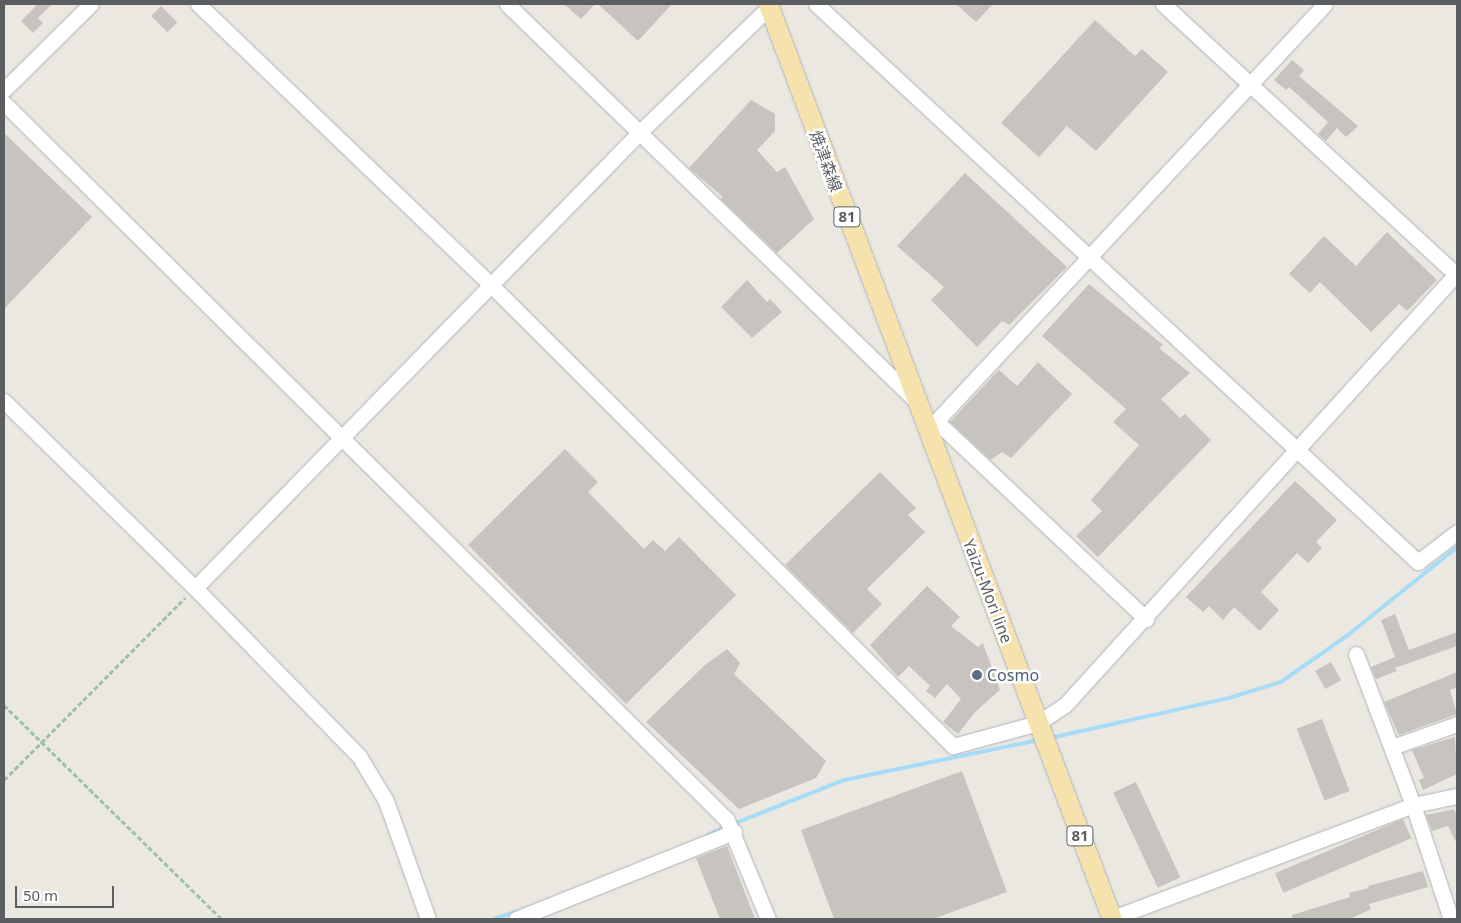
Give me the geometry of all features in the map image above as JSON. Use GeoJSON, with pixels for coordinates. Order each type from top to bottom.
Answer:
{"type":"FeatureCollection","features":[{"type":"Feature","properties":{"kind":"main road","name":"焼津森線"},"geometry":{"type":"LineString","coordinates":[[768,5],[915,400],[932,426]]}},
{"type":"Feature","properties":{"kind":"main road","name":"Yaizu-Mori line"},"geometry":{"type":"LineString","coordinates":[[932,426],[1049,754],[1111,919]]}},
{"type":"Feature","properties":{"kind":"street"},"geometry":{"type":"LineString","coordinates":[[4,90],[91,4]]}},
{"type":"Feature","properties":{"kind":"street"},"geometry":{"type":"LineString","coordinates":[[198,4],[492,286],[953,746],[1038,723],[1065,705],[1457,274],[1163,4]]}},
{"type":"Feature","properties":{"kind":"street"},"geometry":{"type":"LineString","coordinates":[[507,4],[915,400]]}},
{"type":"Feature","properties":{"kind":"street"},"geometry":{"type":"LineString","coordinates":[[816,4],[1295,451],[1418,562],[1457,532]]}},
{"type":"Feature","properties":{"kind":"street"},"geometry":{"type":"LineString","coordinates":[[1146,618],[932,426],[1325,4]]}},
{"type":"Feature","properties":{"kind":"street"},"geometry":{"type":"LineString","coordinates":[[195,588],[492,286],[640,132],[768,5]]}},
{"type":"Feature","properties":{"kind":"street"},"geometry":{"type":"LineString","coordinates":[[4,103],[731,826],[768,919]]}},
{"type":"Feature","properties":{"kind":"street"},"geometry":{"type":"LineString","coordinates":[[4,402],[195,588],[342,736],[374,777],[428,919]]}},
{"type":"Feature","properties":{"kind":"street"},"geometry":{"type":"LineString","coordinates":[[1356,654],[1392,747],[1451,919]]}},
{"type":"Feature","properties":{"kind":"street"},"geometry":{"type":"LineString","coordinates":[[1392,747],[1457,724]]}},
{"type":"Feature","properties":{"kind":"street"},"geometry":{"type":"LineString","coordinates":[[1111,919],[1413,806],[1457,796]]}},
{"type":"Feature","properties":{"kind":"street"},"geometry":{"type":"LineString","coordinates":[[516,919],[731,826]]}},
{"type":"Feature","properties":{"kind":"path"},"geometry":{"type":"LineString","coordinates":[[4,780],[195,588]]}},
{"type":"Feature","properties":{"kind":"path"},"geometry":{"type":"LineString","coordinates":[[4,705],[222,919]]}},
{"type":"Feature","properties":{"kind":"building"},"geometry":{"type":"Polygon","coordinates":[[[38,4],[52,4],[38,18],[43,23],[33,33],[21,21],[38,4]]]}},
{"type":"Feature","properties":{"kind":"building"},"geometry":{"type":"Polygon","coordinates":[[[564,4],[595,4],[581,19],[564,4]]]}},
{"type":"Feature","properties":{"kind":"building"},"geometry":{"type":"Polygon","coordinates":[[[598,4],[672,4],[638,41],[598,4]]]}},
{"type":"Feature","properties":{"kind":"building"},"geometry":{"type":"Polygon","coordinates":[[[956,4],[993,4],[976,22],[956,4]]]}},
{"type":"Feature","properties":{"kind":"building"},"geometry":{"type":"Polygon","coordinates":[[[161,6],[177,22],[167,32],[151,16],[161,6]]]}},
{"type":"Feature","properties":{"kind":"building"},"geometry":{"type":"Polygon","coordinates":[[[1095,20],[1135,56],[1142,49],[1168,72],[1096,151],[1067,126],[1039,157],[1001,123],[1095,20]]]}},
{"type":"Feature","properties":{"kind":"building"},"geometry":{"type":"Polygon","coordinates":[[[1292,60],[1304,70],[1299,76],[1358,126],[1346,137],[1337,128],[1326,141],[1318,134],[1328,122],[1289,87],[1286,90],[1274,80],[1292,60]]]}},
{"type":"Feature","properties":{"kind":"building"},"geometry":{"type":"Polygon","coordinates":[[[751,100],[775,114],[775,131],[757,150],[777,172],[785,167],[814,219],[777,253],[721,199],[723,197],[689,168],[751,100]]]}},
{"type":"Feature","properties":{"kind":"building"},"geometry":{"type":"Polygon","coordinates":[[[4,133],[92,217],[4,309],[4,133]]]}},
{"type":"Feature","properties":{"kind":"building"},"geometry":{"type":"Polygon","coordinates":[[[965,173],[1067,267],[1009,325],[1002,321],[977,347],[931,300],[944,287],[897,246],[965,173]]]}},
{"type":"Feature","properties":{"kind":"building"},"geometry":{"type":"Polygon","coordinates":[[[1387,232],[1437,280],[1407,311],[1399,304],[1371,332],[1320,282],[1310,293],[1289,274],[1324,236],[1356,266],[1387,232]]]}},
{"type":"Feature","properties":{"kind":"building"},"geometry":{"type":"Polygon","coordinates":[[[747,280],[767,302],[770,299],[782,312],[752,338],[721,307],[747,280]]]}},
{"type":"Feature","properties":{"kind":"building"},"geometry":{"type":"Polygon","coordinates":[[[1089,284],[1163,345],[1159,348],[1190,373],[1161,399],[1180,418],[1185,414],[1211,440],[1098,557],[1076,536],[1102,511],[1091,500],[1139,445],[1113,422],[1126,409],[1042,336],[1089,284]]]}},
{"type":"Feature","properties":{"kind":"building"},"geometry":{"type":"Polygon","coordinates":[[[1038,362],[1072,394],[1011,458],[1002,452],[991,460],[950,422],[999,370],[1017,386],[1038,362]]]}},
{"type":"Feature","properties":{"kind":"building"},"geometry":{"type":"Polygon","coordinates":[[[565,449],[598,482],[588,492],[644,549],[653,540],[665,551],[679,537],[736,595],[626,704],[468,545],[565,449]]]}},
{"type":"Feature","properties":{"kind":"building"},"geometry":{"type":"Polygon","coordinates":[[[880,472],[916,508],[908,515],[925,532],[867,589],[882,604],[853,633],[785,565],[880,472]]]}},
{"type":"Feature","properties":{"kind":"building"},"geometry":{"type":"Polygon","coordinates":[[[1295,481],[1337,520],[1316,542],[1322,548],[1308,563],[1297,553],[1261,592],[1279,610],[1260,631],[1234,607],[1223,620],[1209,606],[1203,612],[1186,597],[1295,481]]]}},
{"type":"Feature","properties":{"kind":"building"},"geometry":{"type":"Polygon","coordinates":[[[927,586],[960,617],[951,626],[978,647],[983,643],[1000,690],[975,712],[958,734],[943,722],[961,699],[947,684],[935,698],[926,691],[930,686],[909,666],[898,677],[870,645],[927,586]]]}},
{"type":"Feature","properties":{"kind":"building"},"geometry":{"type":"Polygon","coordinates":[[[1395,614],[1409,650],[1457,632],[1457,646],[1395,668],[1397,671],[1376,679],[1371,667],[1395,657],[1381,620],[1395,614]]]}},
{"type":"Feature","properties":{"kind":"building"},"geometry":{"type":"Polygon","coordinates":[[[727,649],[740,663],[734,674],[826,761],[816,778],[739,809],[646,722],[705,665],[727,649]]]}},
{"type":"Feature","properties":{"kind":"building"},"geometry":{"type":"Polygon","coordinates":[[[1331,662],[1341,680],[1325,689],[1315,671],[1331,662]]]}},
{"type":"Feature","properties":{"kind":"building"},"geometry":{"type":"Polygon","coordinates":[[[1457,672],[1457,687],[1450,690],[1457,714],[1399,735],[1384,702],[1457,672]]]}},
{"type":"Feature","properties":{"kind":"building"},"geometry":{"type":"Polygon","coordinates":[[[1322,719],[1350,791],[1324,801],[1297,729],[1322,719]]]}},
{"type":"Feature","properties":{"kind":"building"},"geometry":{"type":"Polygon","coordinates":[[[1455,737],[1457,774],[1423,790],[1419,780],[1424,778],[1412,750],[1455,737]]]}},
{"type":"Feature","properties":{"kind":"building"},"geometry":{"type":"Polygon","coordinates":[[[962,771],[1007,892],[933,919],[834,919],[801,830],[962,771]]]}},
{"type":"Feature","properties":{"kind":"building"},"geometry":{"type":"Polygon","coordinates":[[[1136,782],[1180,877],[1158,888],[1113,793],[1136,782]]]}},
{"type":"Feature","properties":{"kind":"building"},"geometry":{"type":"Polygon","coordinates":[[[1454,809],[1457,816],[1457,844],[1448,826],[1432,831],[1426,815],[1454,809]]]}},
{"type":"Feature","properties":{"kind":"building"},"geometry":{"type":"Polygon","coordinates":[[[1403,819],[1411,838],[1283,893],[1275,873],[1403,819]]]}},
{"type":"Feature","properties":{"kind":"building"},"geometry":{"type":"Polygon","coordinates":[[[727,846],[755,919],[720,919],[696,858],[727,846]]]}},
{"type":"Feature","properties":{"kind":"building"},"geometry":{"type":"Polygon","coordinates":[[[1423,871],[1428,887],[1369,904],[1371,909],[1350,919],[1292,919],[1292,915],[1350,897],[1349,893],[1369,888],[1368,886],[1423,871]]]}},
{"type":"Feature","properties":{"kind":"waterway"},"geometry":{"type":"LineString","coordinates":[[1050,738],[1229,698],[1281,682],[1348,635],[1457,547]]}},
{"type":"Feature","properties":{"kind":"waterway"},"geometry":{"type":"LineString","coordinates":[[733,824],[844,780],[1039,740]]}},
{"type":"Feature","properties":{"kind":"waterway"},"geometry":{"type":"LineString","coordinates":[[708,835],[727,826]]}},
{"type":"Feature","properties":{"kind":"waterway"},"geometry":{"type":"LineString","coordinates":[[494,919],[516,912]]}},
{"type":"Feature","properties":{"kind":"place","name":"Cosmo"},"geometry":{"type":"Point","coordinates":[977,675]}}]}
